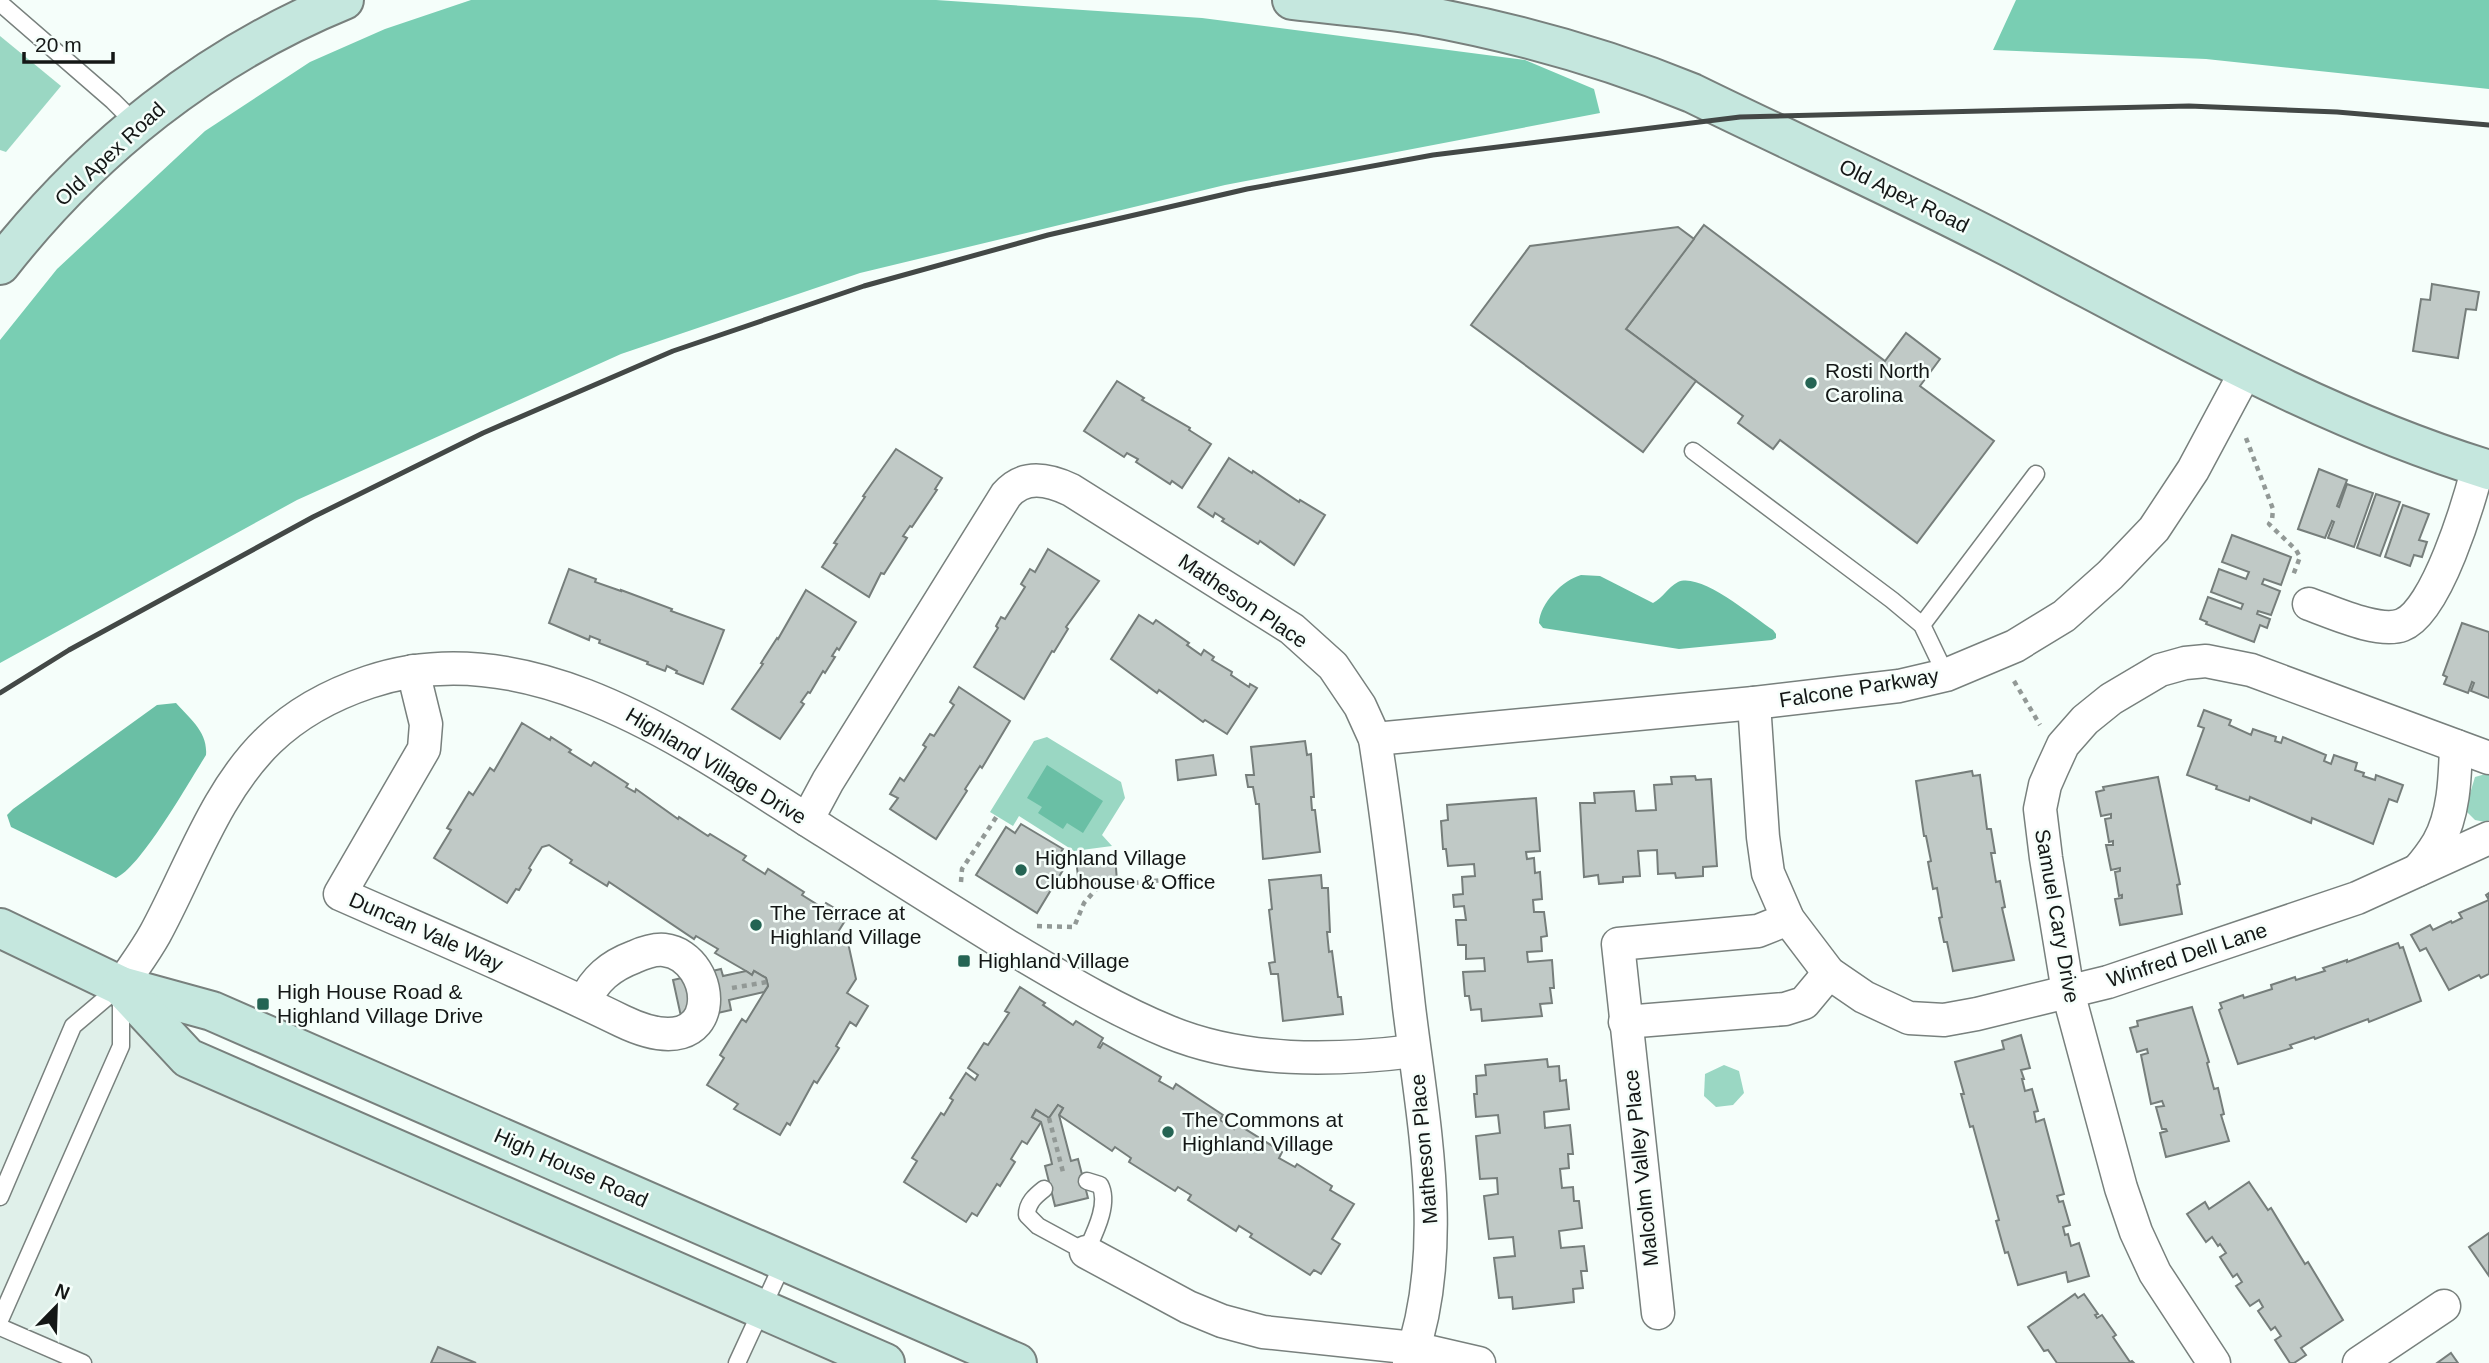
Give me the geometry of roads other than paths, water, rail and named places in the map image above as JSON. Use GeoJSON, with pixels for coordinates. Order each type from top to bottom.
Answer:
{"type":"FeatureCollection","features":[{"type":"Feature","properties":{"kind":"main road","name":"Old Apex Road"},"geometry":{"type":"LineString","coordinates":[[0,265],[74,183],[136,124],[207,71],[276,29],[344,0]]}},
{"type":"Feature","properties":{"kind":"main road","name":"Old Apex Road"},"geometry":{"type":"LineString","coordinates":[[1292,0],[1420,7],[1599,57],[1692,93],[2008,246],[2246,371],[2364,426],[2484,469]]}},
{"type":"Feature","properties":{"kind":"main road","name":"High House Road"},"geometry":{"type":"LineString","coordinates":[[0,928],[121,986],[212,1011],[1017,1363]]}},
{"type":"Feature","properties":{"kind":"main road","name":"High House Road"},"geometry":{"type":"LineString","coordinates":[[121,986],[188,1058],[885,1363]]}},
{"type":"Feature","properties":{"kind":"street","name":"Falcone Parkway"},"geometry":{"type":"LineString","coordinates":[[1375,739],[1754,703],[1899,686],[1946,675],[2015,646],[2064,616],[2110,575],[2154,529],[2193,470],[2246,371]]}},
{"type":"Feature","properties":{"kind":"street"},"geometry":{"type":"LineString","coordinates":[[2309,604],[2378,627],[2401,626],[2414,618],[2431,593],[2444,566],[2484,469]]}},
{"type":"Feature","properties":{"kind":"street","name":"Matheson Place"},"geometry":{"type":"LineString","coordinates":[[807,820],[828,781],[1006,495],[1016,485],[1031,480],[1057,484],[1071,490],[1292,629],[1333,666],[1360,706],[1375,739],[1420,1084],[1432,1235],[1429,1277],[1411,1356]]}},
{"type":"Feature","properties":{"kind":"street","name":"Samuel Cary Drive"},"geometry":{"type":"LineString","coordinates":[[2214,1363],[2155,1273],[2136,1232],[2121,1188],[2068,992],[2041,830],[2040,808],[2045,785],[2063,745],[2085,720],[2134,684],[2160,670],[2206,661],[2252,670],[2489,758]]}},
{"type":"Feature","properties":{"kind":"street","name":"Highland Village Drive"},"geometry":{"type":"LineString","coordinates":[[121,986],[153,937],[219,808],[243,771],[268,741],[302,715],[346,690],[413,671],[453,668],[490,671],[548,682],[613,706],[702,755],[1071,984],[1170,1032],[1214,1047],[1276,1055],[1328,1058],[1414,1051]]}},
{"type":"Feature","properties":{"kind":"street","name":"Duncan Vale Way"},"geometry":{"type":"LineString","coordinates":[[413,671],[426,724],[424,749],[340,894],[584,1002]]}},
{"type":"Feature","properties":{"kind":"street","name":"Winfred Dell Lane"},"geometry":{"type":"LineString","coordinates":[[1754,703],[1768,873],[1788,919],[1829,973],[1864,997],[1909,1018],[1944,1020],[1966,1016],[2143,971],[2343,903],[2489,838]]}},
{"type":"Feature","properties":{"kind":"street"},"geometry":{"type":"LineString","coordinates":[[2418,870],[2438,842],[2449,814],[2456,746]]}},
{"type":"Feature","properties":{"kind":"street","name":"Malcolm Valley Place"},"geometry":{"type":"LineString","coordinates":[[1658,1314],[1618,944],[1758,932],[1788,919]]}},
{"type":"Feature","properties":{"kind":"street"},"geometry":{"type":"LineString","coordinates":[[1625,1022],[1785,1009],[1804,1003],[1829,973]]}},
{"type":"Feature","properties":{"kind":"street"},"geometry":{"type":"LineString","coordinates":[[1086,1252],[1188,1307],[1222,1321],[1263,1332],[1411,1356],[1479,1363]]}},
{"type":"Feature","properties":{"kind":"street"},"geometry":{"type":"LineString","coordinates":[[2359,1363],[2444,1306]]}},
{"type":"Feature","properties":{"kind":"lane"},"geometry":{"type":"LineString","coordinates":[[0,3],[136,124]]}},
{"type":"Feature","properties":{"kind":"lane"},"geometry":{"type":"LineString","coordinates":[[1693,450],[1922,625],[1946,675]]}},
{"type":"Feature","properties":{"kind":"lane"},"geometry":{"type":"LineString","coordinates":[[1922,625],[2036,474]]}},
{"type":"Feature","properties":{"kind":"lane"},"geometry":{"type":"LineString","coordinates":[[0,1198],[73,1026],[121,986]]}},
{"type":"Feature","properties":{"kind":"lane"},"geometry":{"type":"LineString","coordinates":[[0,1320],[121,1046],[121,986]]}},
{"type":"Feature","properties":{"kind":"lane"},"geometry":{"type":"LineString","coordinates":[[1044,1189],[1031,1201],[1027,1215],[1038,1226],[1086,1252],[1097,1226],[1104,1197],[1100,1185],[1087,1181]]}},
{"type":"Feature","properties":{"kind":"lane"},"geometry":{"type":"LineString","coordinates":[[737,1363],[784,1261]]}},
{"type":"Feature","properties":{"kind":"lane"},"geometry":{"type":"LineString","coordinates":[[0,1327],[83,1363]]}},
{"type":"Feature","properties":{"kind":"railway"},"geometry":{"type":"LineString","coordinates":[[0,693],[69,650],[313,517],[483,433],[673,351],[864,286],[1048,235],[1247,189],[1433,155],[1740,117],[2189,106],[2337,112],[2489,125]]}},
{"type":"Feature","properties":{"kind":"place","name":"Rosti North Carolina"},"geometry":{"type":"Point","coordinates":[1811,383]}},
{"type":"Feature","properties":{"kind":"place","name":"Highland Village Clubhouse & Office"},"geometry":{"type":"Point","coordinates":[1021,870]}},
{"type":"Feature","properties":{"kind":"place","name":"The Terrace at Highland Village"},"geometry":{"type":"Point","coordinates":[756,925]}},
{"type":"Feature","properties":{"kind":"place","name":"Highland Village"},"geometry":{"type":"Point","coordinates":[964,961]}},
{"type":"Feature","properties":{"kind":"place","name":"High House Road & Highland Village Drive"},"geometry":{"type":"Point","coordinates":[263,1004]}},
{"type":"Feature","properties":{"kind":"place","name":"The Commons at Highland Village"},"geometry":{"type":"Point","coordinates":[1168,1132]}}]}
